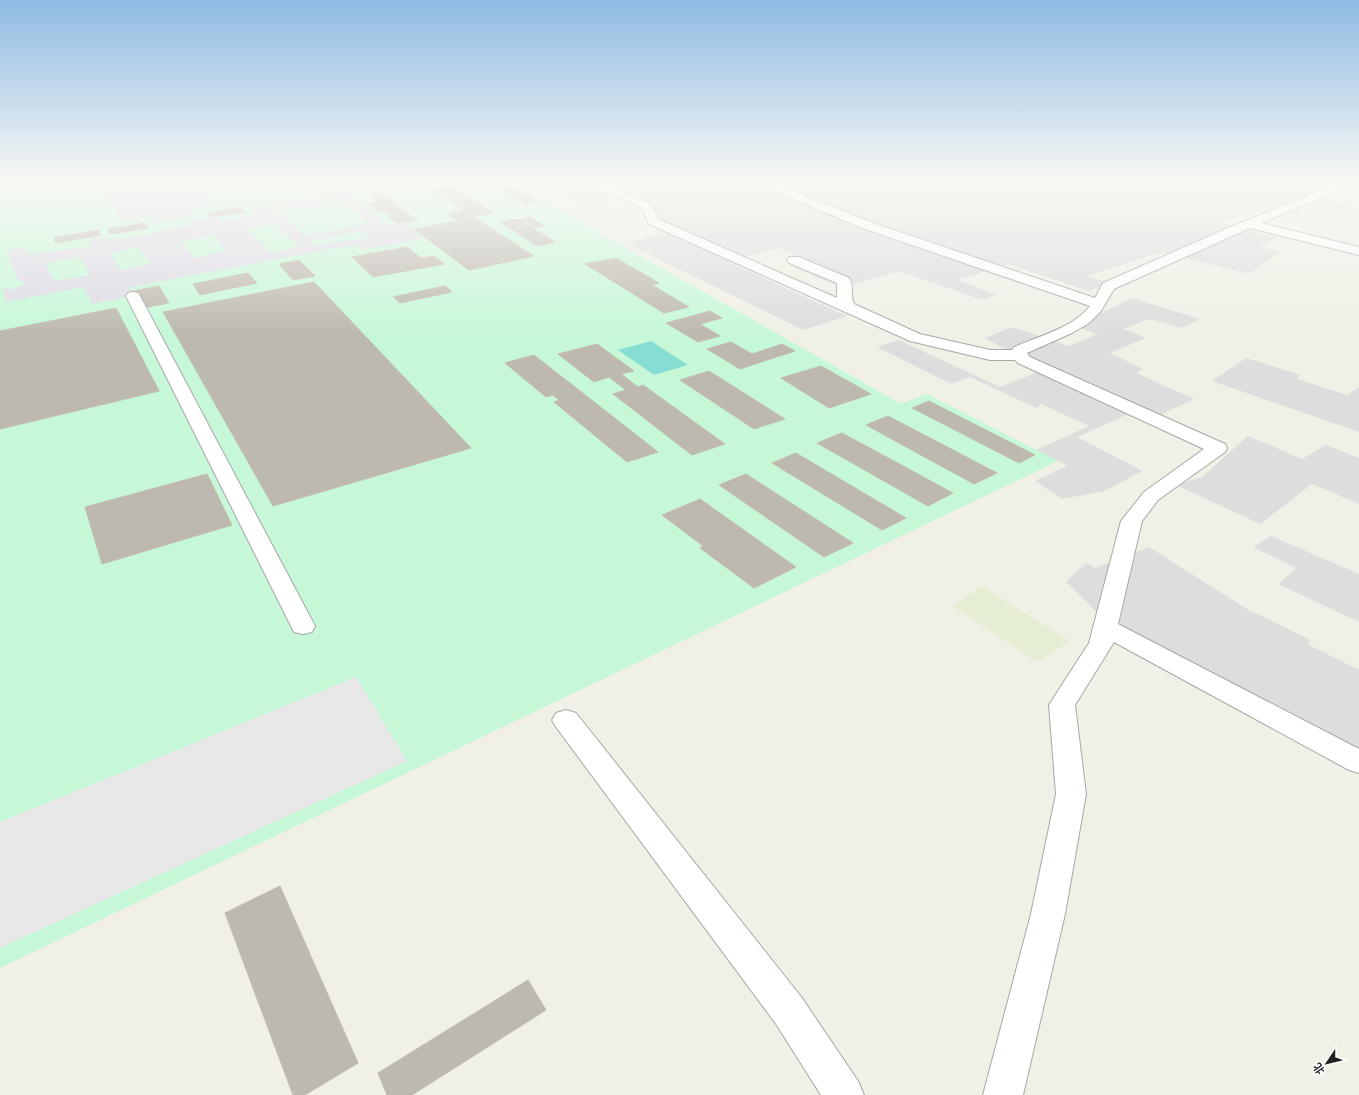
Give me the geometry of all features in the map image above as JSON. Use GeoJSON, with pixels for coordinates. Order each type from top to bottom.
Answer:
{"type":"FeatureCollection","features":[{"type":"Feature","properties":{"kind":"street"},"geometry":{"type":"LineString","coordinates":[[680,233],[915,338],[990,355],[1019,355],[1024,360],[1218,448],[1151,496],[1132,521],[1101,643],[1062,705],[1070,794],[1048,914],[1003,1095]]}},
{"type":"Feature","properties":{"kind":"street"},"geometry":{"type":"LineString","coordinates":[[890,233],[1098,304]]}},
{"type":"Feature","properties":{"kind":"street"},"geometry":{"type":"LineString","coordinates":[[1019,355],[1020,350],[1064,331],[1088,316],[1098,304],[1108,286],[1228,233]]}},
{"type":"Feature","properties":{"kind":"street"},"geometry":{"type":"LineString","coordinates":[[1286,233],[1359,251]]}},
{"type":"Feature","properties":{"kind":"street"},"geometry":{"type":"LineString","coordinates":[[794,260],[844,281],[844,298],[848,307]]}},
{"type":"Feature","properties":{"kind":"street"},"geometry":{"type":"LineString","coordinates":[[134,296],[303,626]]}},
{"type":"Feature","properties":{"kind":"street"},"geometry":{"type":"LineString","coordinates":[[1105,627],[1359,762]]}},
{"type":"Feature","properties":{"kind":"street"},"geometry":{"type":"LineString","coordinates":[[566,720],[789,1011],[844,1095]]}},
{"type":"Feature","properties":{"kind":"shaded area"},"geometry":{"type":"Polygon","coordinates":[[[251,233],[270,253],[300,247],[285,233],[301,233],[304,236],[319,233],[351,233],[309,241],[316,246],[369,237],[364,233],[418,233],[424,238],[363,250],[356,244],[130,287],[133,296],[92,304],[83,287],[6,302],[2,289],[13,289],[27,283],[18,280],[7,250],[23,248],[27,254],[31,255],[92,247],[88,239],[104,237],[119,239],[152,234],[251,233]],[[212,235],[181,241],[194,258],[226,251],[212,235]],[[138,247],[110,253],[121,270],[150,264],[138,247]],[[80,257],[45,263],[54,281],[90,275],[80,257]]]}},
{"type":"Feature","properties":{"kind":"shaded area"},"geometry":{"type":"Polygon","coordinates":[[[667,233],[1260,233],[1278,238],[1258,246],[1280,252],[1249,274],[1160,252],[1088,276],[1109,283],[1089,291],[1008,264],[958,280],[996,295],[982,300],[899,271],[842,288],[790,266],[808,260],[779,248],[728,262],[847,316],[803,330],[626,243],[667,233]]]}},
{"type":"Feature","properties":{"kind":"shaded area"},"geometry":{"type":"Polygon","coordinates":[[[1132,298],[1200,319],[1182,328],[1150,319],[1123,329],[1146,338],[1110,353],[1143,369],[1136,373],[1194,399],[1154,418],[1137,410],[1077,437],[1143,471],[1104,491],[1062,499],[1035,481],[1067,466],[1036,450],[1089,426],[1041,404],[1036,408],[970,377],[951,384],[877,347],[899,340],[1000,387],[1043,370],[985,338],[1012,327],[1069,346],[1097,334],[1075,326],[1132,298]]]}},
{"type":"Feature","properties":{"kind":"shaded area"},"geometry":{"type":"Polygon","coordinates":[[[651,341],[688,365],[654,375],[618,350],[651,341]]]}},
{"type":"Feature","properties":{"kind":"shaded area"},"geometry":{"type":"Polygon","coordinates":[[[1246,358],[1300,375],[1297,379],[1347,395],[1359,387],[1359,432],[1212,381],[1246,358]]]}},
{"type":"Feature","properties":{"kind":"shaded area"},"geometry":{"type":"Polygon","coordinates":[[[1248,436],[1302,459],[1326,445],[1359,458],[1359,504],[1312,484],[1260,524],[1176,485],[1202,477],[1248,436]]]}},
{"type":"Feature","properties":{"kind":"shaded area"},"geometry":{"type":"Polygon","coordinates":[[[1271,536],[1359,574],[1359,622],[1278,584],[1296,568],[1253,547],[1271,536]]]}},
{"type":"Feature","properties":{"kind":"shaded area"},"geometry":{"type":"Polygon","coordinates":[[[1149,547],[1247,609],[1311,640],[1307,644],[1359,670],[1359,772],[1128,643],[1066,582],[1086,563],[1095,568],[1149,547]]]}},
{"type":"Feature","properties":{"kind":"shaded area"},"geometry":{"type":"Polygon","coordinates":[[[356,677],[407,761],[0,948],[0,822],[356,677]]]}},
{"type":"Feature","properties":{"kind":"green space"},"geometry":{"type":"Polygon","coordinates":[[[0,233],[600,233],[901,404],[927,394],[1058,461],[0,968],[0,233]]]}},
{"type":"Feature","properties":{"kind":"green space"},"geometry":{"type":"Polygon","coordinates":[[[982,586],[1070,641],[1037,662],[952,606],[982,586]]]}},
{"type":"Feature","properties":{"kind":"building"},"geometry":{"type":"Polygon","coordinates":[[[82,233],[100,233],[101,235],[56,243],[54,238],[82,233]]]}},
{"type":"Feature","properties":{"kind":"building"},"geometry":{"type":"Polygon","coordinates":[[[420,233],[498,233],[534,256],[469,270],[420,233]]]}},
{"type":"Feature","properties":{"kind":"building"},"geometry":{"type":"Polygon","coordinates":[[[518,233],[541,233],[555,242],[537,246],[518,233]]]}},
{"type":"Feature","properties":{"kind":"building"},"geometry":{"type":"Polygon","coordinates":[[[407,247],[421,258],[434,256],[444,264],[373,277],[352,257],[407,247]]]}},
{"type":"Feature","properties":{"kind":"building"},"geometry":{"type":"Polygon","coordinates":[[[616,258],[659,283],[652,285],[689,307],[664,313],[585,264],[616,258]]]}},
{"type":"Feature","properties":{"kind":"building"},"geometry":{"type":"Polygon","coordinates":[[[299,260],[315,276],[293,280],[279,264],[299,260]]]}},
{"type":"Feature","properties":{"kind":"building"},"geometry":{"type":"Polygon","coordinates":[[[248,273],[257,283],[200,295],[193,284],[248,273]]]}},
{"type":"Feature","properties":{"kind":"building"},"geometry":{"type":"Polygon","coordinates":[[[314,282],[471,448],[273,506],[163,312],[314,282]]]}},
{"type":"Feature","properties":{"kind":"building"},"geometry":{"type":"Polygon","coordinates":[[[159,286],[169,303],[143,308],[133,291],[159,286]]]}},
{"type":"Feature","properties":{"kind":"building"},"geometry":{"type":"Polygon","coordinates":[[[445,286],[452,292],[400,303],[393,297],[445,286]]]}},
{"type":"Feature","properties":{"kind":"building"},"geometry":{"type":"Polygon","coordinates":[[[116,308],[159,391],[0,429],[0,331],[116,308]]]}},
{"type":"Feature","properties":{"kind":"building"},"geometry":{"type":"Polygon","coordinates":[[[710,311],[722,318],[700,324],[720,336],[698,342],[666,323],[710,311]]]}},
{"type":"Feature","properties":{"kind":"building"},"geometry":{"type":"Polygon","coordinates":[[[731,342],[752,354],[782,344],[795,351],[740,369],[707,349],[731,342]]]}},
{"type":"Feature","properties":{"kind":"building"},"geometry":{"type":"Polygon","coordinates":[[[597,344],[634,371],[621,374],[638,387],[643,385],[725,444],[692,455],[613,394],[626,390],[609,377],[594,382],[558,354],[597,344]]]}},
{"type":"Feature","properties":{"kind":"building"},"geometry":{"type":"Polygon","coordinates":[[[534,355],[658,452],[627,462],[554,402],[559,400],[553,395],[546,397],[505,363],[534,355]]]}},
{"type":"Feature","properties":{"kind":"building"},"geometry":{"type":"Polygon","coordinates":[[[821,366],[871,394],[829,408],[781,378],[821,366]]]}},
{"type":"Feature","properties":{"kind":"building"},"geometry":{"type":"Polygon","coordinates":[[[709,371],[785,419],[754,429],[680,380],[709,371]]]}},
{"type":"Feature","properties":{"kind":"building"},"geometry":{"type":"Polygon","coordinates":[[[929,401],[1035,455],[1019,463],[912,408],[929,401]]]}},
{"type":"Feature","properties":{"kind":"building"},"geometry":{"type":"Polygon","coordinates":[[[888,416],[997,473],[974,484],[866,425],[888,416]]]}},
{"type":"Feature","properties":{"kind":"building"},"geometry":{"type":"Polygon","coordinates":[[[842,433],[953,493],[928,506],[817,443],[842,433]]]}},
{"type":"Feature","properties":{"kind":"building"},"geometry":{"type":"Polygon","coordinates":[[[796,453],[906,518],[882,530],[772,463],[796,453]]]}},
{"type":"Feature","properties":{"kind":"building"},"geometry":{"type":"Polygon","coordinates":[[[207,474],[232,525],[102,564],[85,507],[207,474]]]}},
{"type":"Feature","properties":{"kind":"building"},"geometry":{"type":"Polygon","coordinates":[[[746,474],[853,543],[824,557],[719,485],[746,474]]]}},
{"type":"Feature","properties":{"kind":"building"},"geometry":{"type":"Polygon","coordinates":[[[700,499],[796,567],[754,588],[700,548],[703,546],[662,515],[700,499]]]}},
{"type":"Feature","properties":{"kind":"building"},"geometry":{"type":"Polygon","coordinates":[[[280,886],[358,1063],[305,1095],[293,1095],[225,913],[280,886]]]}},
{"type":"Feature","properties":{"kind":"building"},"geometry":{"type":"Polygon","coordinates":[[[528,980],[546,1010],[412,1095],[387,1095],[378,1073],[528,980]]]}}]}
